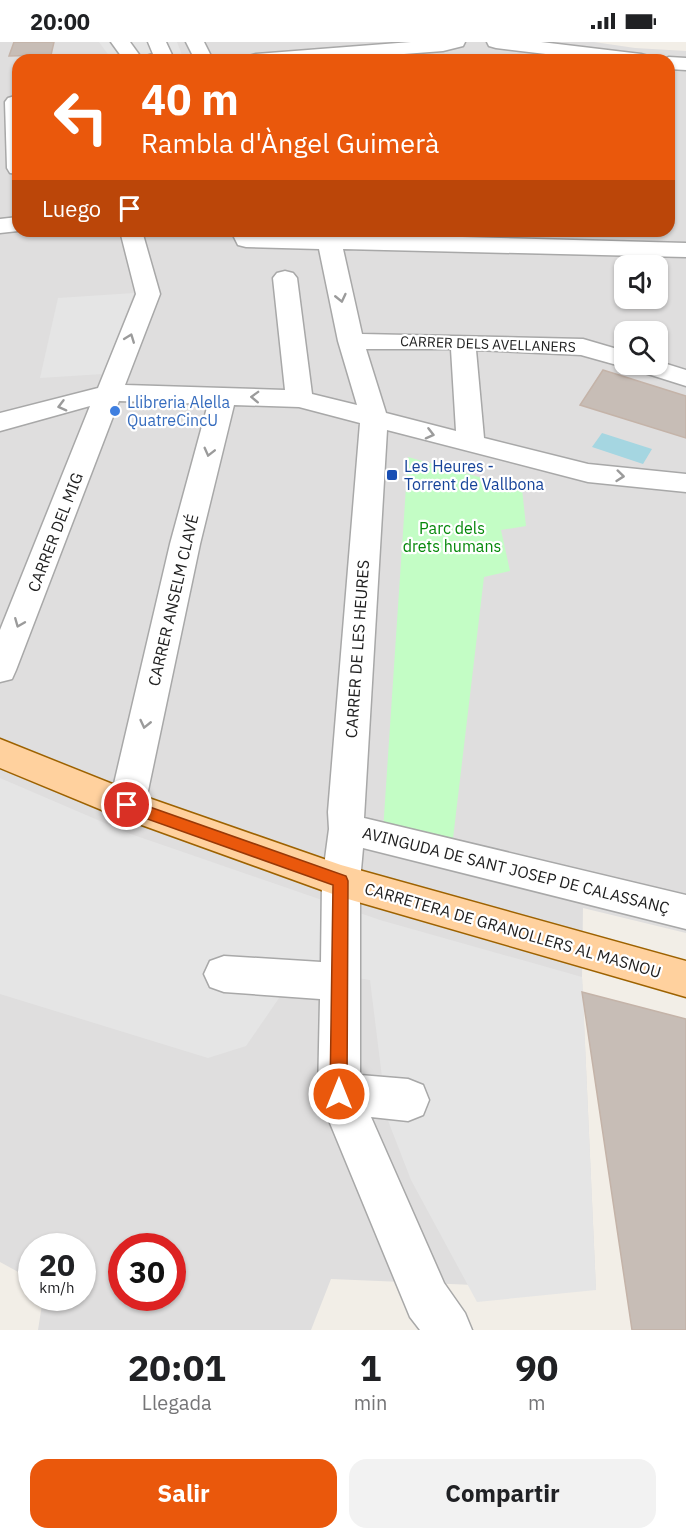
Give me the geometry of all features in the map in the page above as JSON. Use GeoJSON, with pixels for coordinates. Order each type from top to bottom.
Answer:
{"type":"FeatureCollection","features":[{"type":"Feature","properties":{"kind":"main road","name":"CARRETERA DE GRANOLLERS AL MASNOU"},"geometry":{"type":"LineString","coordinates":[[0,753],[127,805],[340,881],[686,979]]}},
{"type":"Feature","properties":{"kind":"street"},"geometry":{"type":"LineString","coordinates":[[120,42],[129,54]]}},
{"type":"Feature","properties":{"kind":"street"},"geometry":{"type":"LineString","coordinates":[[331,54],[456,42]]}},
{"type":"Feature","properties":{"kind":"street"},"geometry":{"type":"LineString","coordinates":[[495,42],[592,54]]}},
{"type":"Feature","properties":{"kind":"street","name":"CARRER DEL MIG"},"geometry":{"type":"LineString","coordinates":[[0,670],[147,294],[133,237]]}},
{"type":"Feature","properties":{"kind":"street"},"geometry":{"type":"LineString","coordinates":[[265,237],[686,250]]}},
{"type":"Feature","properties":{"kind":"street"},"geometry":{"type":"LineString","coordinates":[[329,240],[351,341],[374,418]]}},
{"type":"Feature","properties":{"kind":"street"},"geometry":{"type":"LineString","coordinates":[[285,278],[299,399]]}},
{"type":"Feature","properties":{"kind":"street","name":"CARRER DELS AVELLANERS"},"geometry":{"type":"LineString","coordinates":[[351,341],[463,342],[583,347],[614,356]]}},
{"type":"Feature","properties":{"kind":"street"},"geometry":{"type":"LineString","coordinates":[[463,342],[471,444]]}},
{"type":"Feature","properties":{"kind":"street"},"geometry":{"type":"LineString","coordinates":[[668,372],[686,378]]}},
{"type":"Feature","properties":{"kind":"street"},"geometry":{"type":"LineString","coordinates":[[0,422],[109,393],[299,399],[588,473],[686,483]]}},
{"type":"Feature","properties":{"kind":"street","name":"CARRER ANSELM CLAVÉ"},"geometry":{"type":"LineString","coordinates":[[127,805],[185,544],[223,396]]}},
{"type":"Feature","properties":{"kind":"street","name":"CARRER DE LES HEURES"},"geometry":{"type":"LineString","coordinates":[[339,1094],[340,881],[347,829],[347,800],[374,418]]}},
{"type":"Feature","properties":{"kind":"street","name":"AVINGUDA DE SANT JOSEP DE CALASSANÇ"},"geometry":{"type":"LineString","coordinates":[[347,829],[686,912]]}},
{"type":"Feature","properties":{"kind":"street"},"geometry":{"type":"LineString","coordinates":[[224,974],[340,982]]}},
{"type":"Feature","properties":{"kind":"street"},"geometry":{"type":"LineString","coordinates":[[408,1100],[339,1094],[438,1315]]}},
{"type":"Feature","properties":{"kind":"shaded area"},"geometry":{"type":"Polygon","coordinates":[[[0,42],[594,42],[635,48],[686,51],[686,933],[583,908],[582,977],[596,1290],[331,1279],[311,1330],[38,1330],[41,1311],[96,1311],[96,1233],[18,1233],[18,1272],[0,1262],[0,42]]]}},
{"type":"Feature","properties":{"kind":"shaded area"},"geometry":{"type":"Polygon","coordinates":[[[99,42],[177,42],[182,54],[108,54],[99,42]]]}},
{"type":"Feature","properties":{"kind":"shaded area"},"geometry":{"type":"Polygon","coordinates":[[[134,293],[103,374],[40,378],[58,298],[134,293]]]}},
{"type":"Feature","properties":{"kind":"shaded area"},"geometry":{"type":"Polygon","coordinates":[[[0,778],[128,833],[380,920],[582,977],[596,1290],[477,1302],[411,1180],[387,1118],[370,980],[299,969],[246,1046],[208,1058],[0,994],[0,778]]]}},
{"type":"Feature","properties":{"kind":"green space","name":"Parc dels drets humans"},"geometry":{"type":"Polygon","coordinates":[[[408,457],[522,489],[526,526],[501,530],[510,571],[484,577],[452,847],[383,831],[408,457]]]}},
{"type":"Feature","properties":{"kind":"water"},"geometry":{"type":"Polygon","coordinates":[[[602,433],[652,449],[643,464],[592,447],[602,433]]]}},
{"type":"Feature","properties":{"kind":"building"},"geometry":{"type":"Polygon","coordinates":[[[14,42],[54,42],[51,54],[12,54],[9,56],[14,42]]]}},
{"type":"Feature","properties":{"kind":"building"},"geometry":{"type":"Polygon","coordinates":[[[603,370],[686,396],[686,438],[580,405],[603,370]]]}},
{"type":"Feature","properties":{"kind":"building"},"geometry":{"type":"Polygon","coordinates":[[[582,992],[686,1019],[686,1330],[632,1330],[582,992]]]}},
{"type":"Feature","properties":{"kind":"place","name":"Llibreria Alella QuatreCincU"},"geometry":{"type":"Point","coordinates":[115,411]}},
{"type":"Feature","properties":{"kind":"place","name":"Les Heures - Torrent de Vallbona"},"geometry":{"type":"Point","coordinates":[392,475]}},
{"type":"Feature","properties":{"kind":"route"},"geometry":{"type":"LineString","coordinates":[[127,805],[340,881],[339,1094]]}}]}
